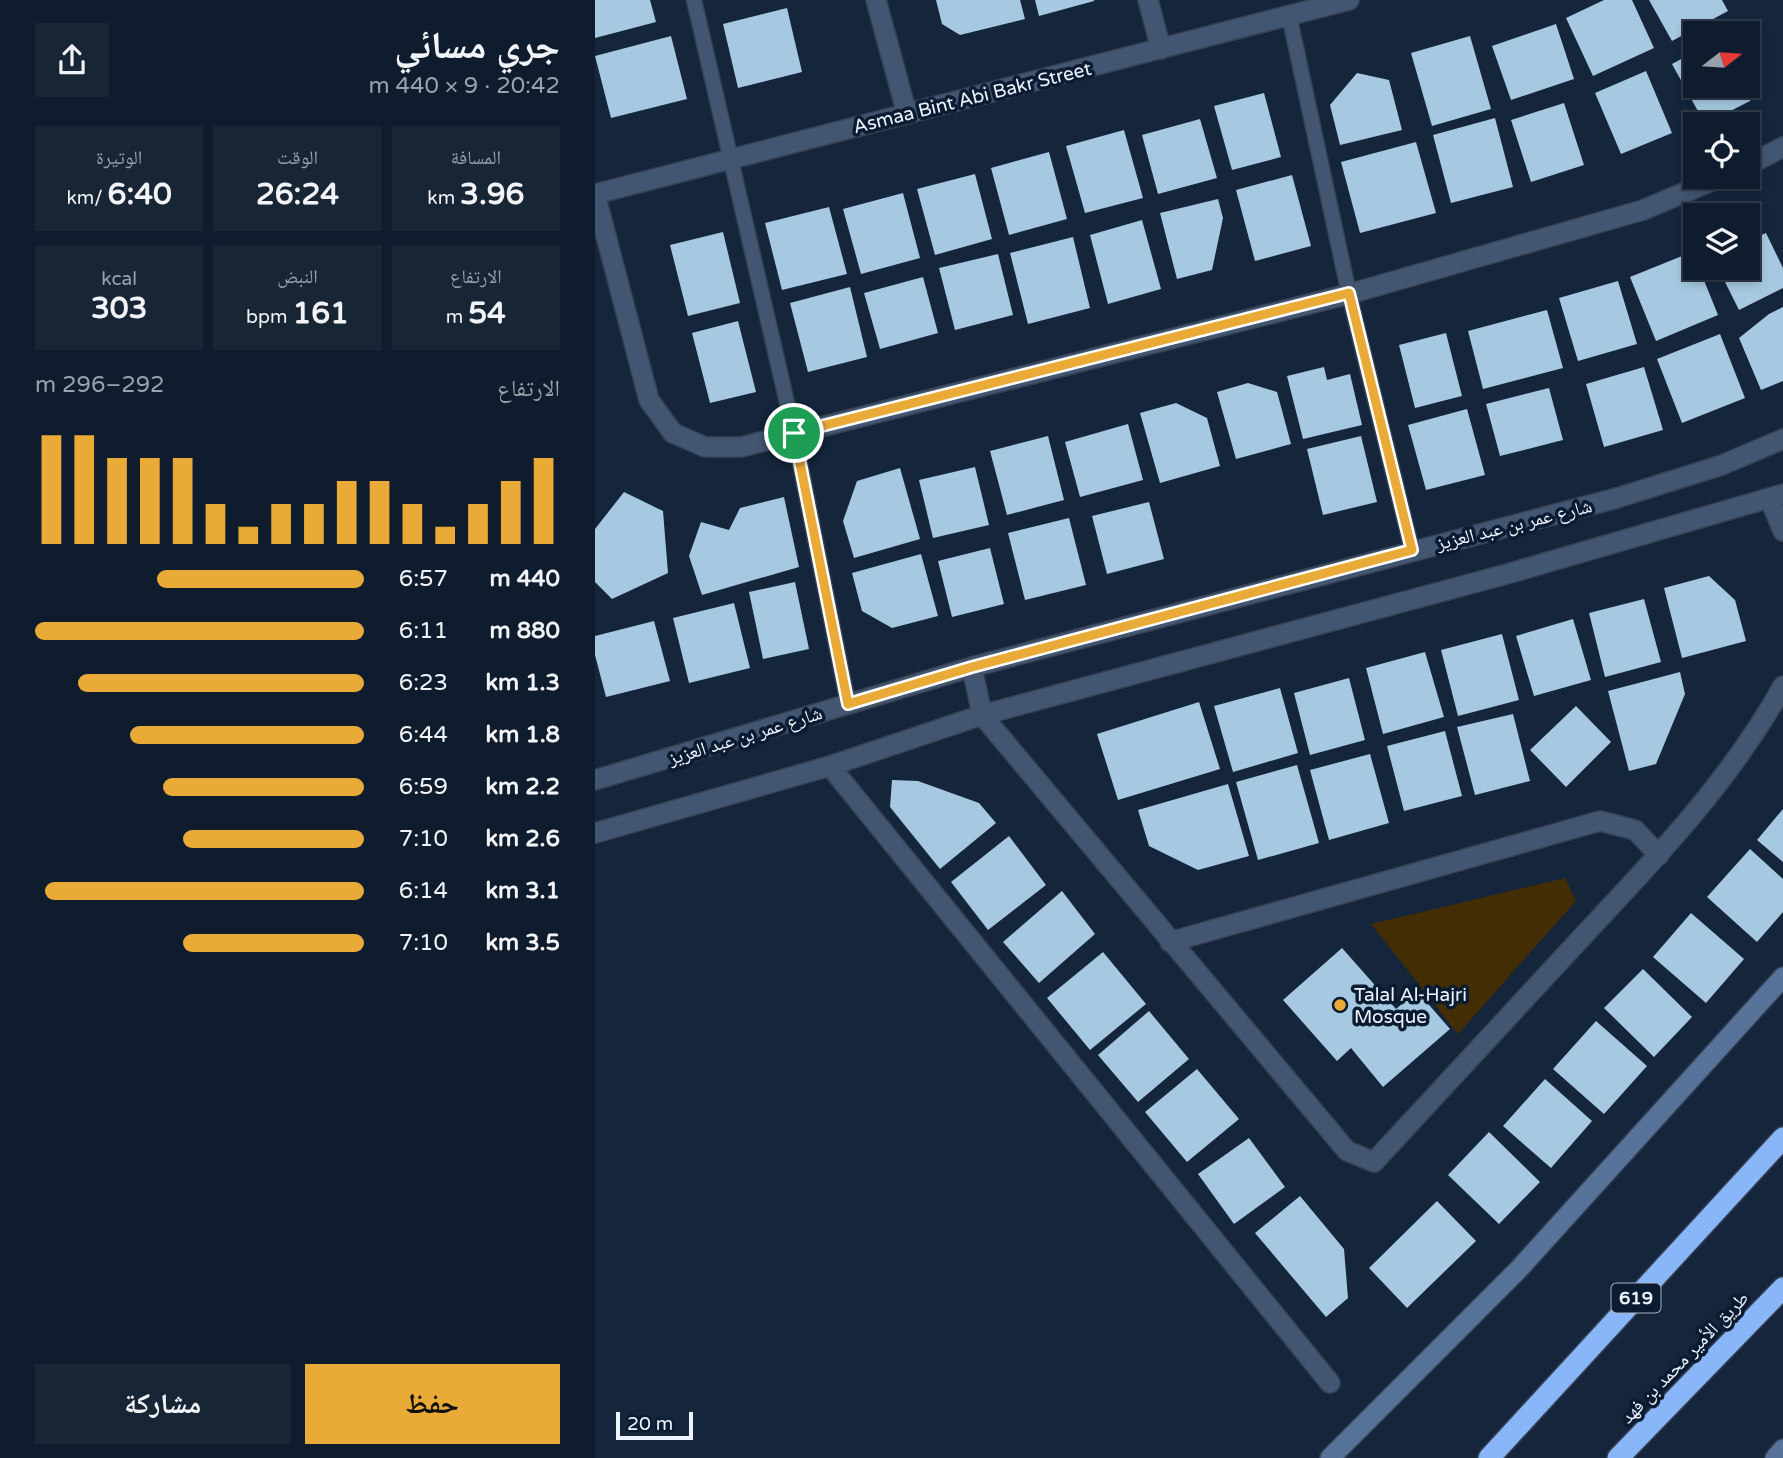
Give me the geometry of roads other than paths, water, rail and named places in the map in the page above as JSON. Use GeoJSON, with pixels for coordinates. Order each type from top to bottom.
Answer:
{"type":"FeatureCollection","features":[{"type":"Feature","properties":{"kind":"highway","name":"619"},"geometry":{"type":"LineString","coordinates":[[1489,1458],[1783,1138]]}},
{"type":"Feature","properties":{"kind":"highway","name":"طريق الأمير محمد بن فهد"},"geometry":{"type":"LineString","coordinates":[[1618,1458],[1783,1288]]}},
{"type":"Feature","properties":{"kind":"main road"},"geometry":{"type":"LineString","coordinates":[[1330,1458],[1518,1270],[1783,977]]}},
{"type":"Feature","properties":{"kind":"main road"},"geometry":{"type":"LineString","coordinates":[[1775,1458],[1783,1449]]}},
{"type":"Feature","properties":{"kind":"street"},"geometry":{"type":"LineString","coordinates":[[876,0],[907,114]]}},
{"type":"Feature","properties":{"kind":"street"},"geometry":{"type":"LineString","coordinates":[[1148,0],[1161,48]]}},
{"type":"Feature","properties":{"kind":"street","name":"Asmaa Bint Abi Bakr Street"},"geometry":{"type":"LineString","coordinates":[[595,194],[1289,15],[1324,3],[1349,0]]}},
{"type":"Feature","properties":{"kind":"street"},"geometry":{"type":"LineString","coordinates":[[1760,159],[1783,147]]}},
{"type":"Feature","properties":{"kind":"street"},"geometry":{"type":"LineString","coordinates":[[595,194],[649,400],[673,433],[705,447],[741,447],[1349,293],[1643,210],[1693,189]]}},
{"type":"Feature","properties":{"kind":"street","name":"شارع عمر بن عبد العزيز"},"geometry":{"type":"LineString","coordinates":[[595,780],[972,667],[1617,498],[1722,466],[1783,439]]}},
{"type":"Feature","properties":{"kind":"street"},"geometry":{"type":"LineString","coordinates":[[595,833],[830,766],[982,715],[1777,497],[1783,531]]}},
{"type":"Feature","properties":{"kind":"street"},"geometry":{"type":"LineString","coordinates":[[972,667],[982,715],[1347,1151],[1374,1162],[1659,855],[1753,739],[1783,686]]}},
{"type":"Feature","properties":{"kind":"street"},"geometry":{"type":"LineString","coordinates":[[830,766],[1330,1383]]}},
{"type":"Feature","properties":{"kind":"street"},"geometry":{"type":"LineString","coordinates":[[1170,942],[1600,821],[1635,830],[1659,855]]}},
{"type":"Feature","properties":{"kind":"lane"},"geometry":{"type":"LineString","coordinates":[[694,0],[794,433],[848,704]]}},
{"type":"Feature","properties":{"kind":"lane"},"geometry":{"type":"LineString","coordinates":[[1289,15],[1349,293],[1412,550]]}},
{"type":"Feature","properties":{"kind":"place","name":"Talal Al-Hajri Mosque"},"geometry":{"type":"Point","coordinates":[1340,1005]}}]}
